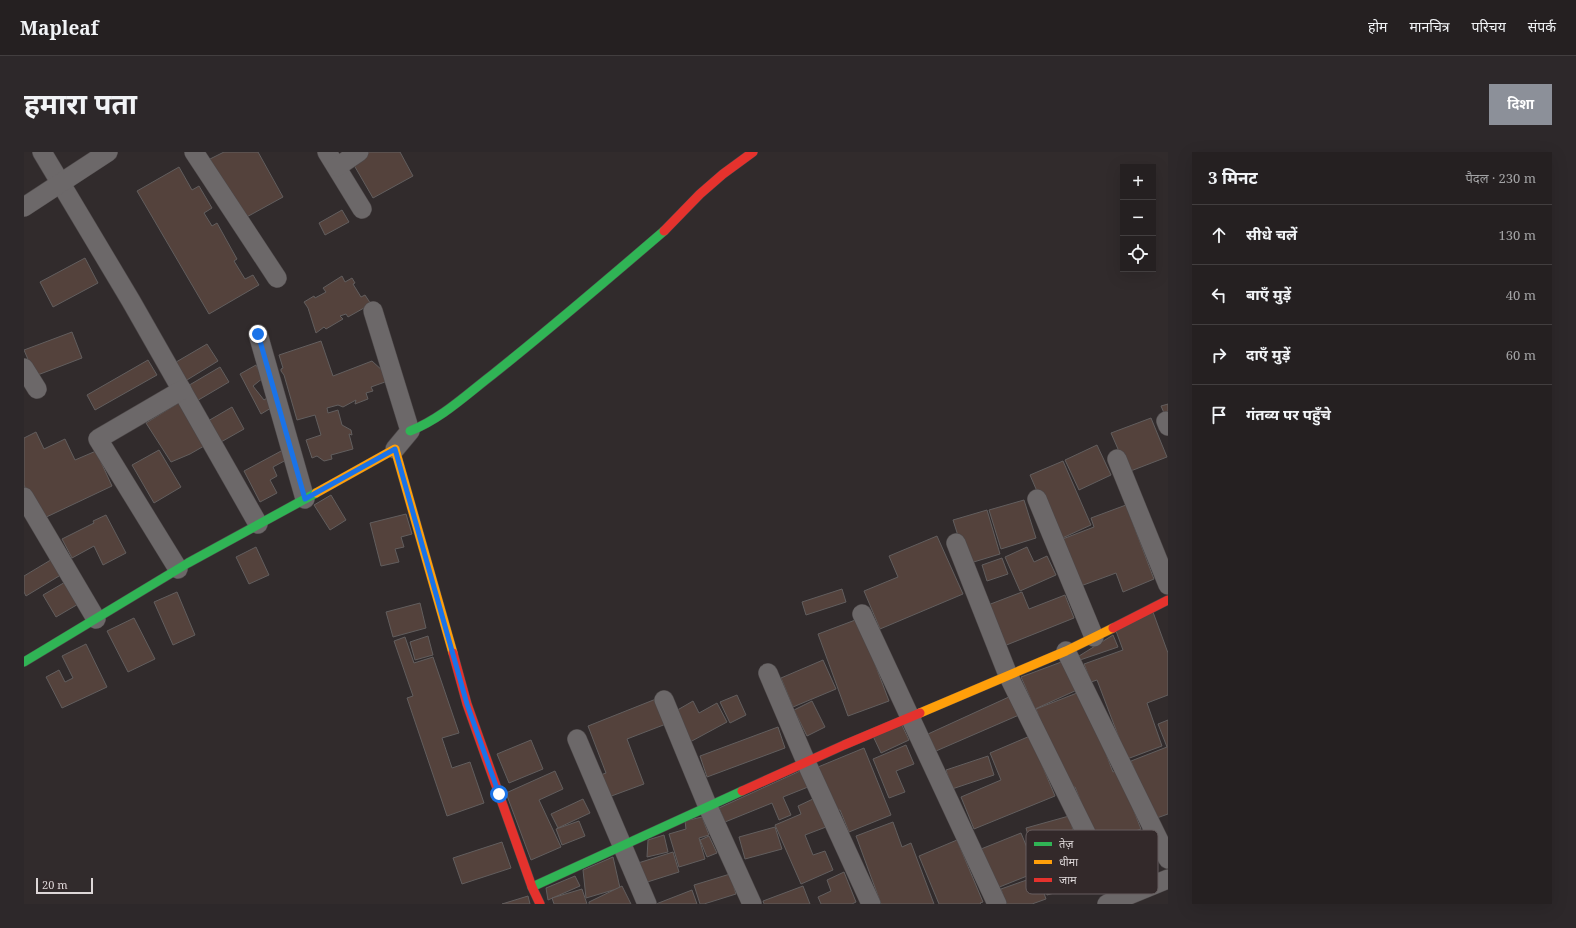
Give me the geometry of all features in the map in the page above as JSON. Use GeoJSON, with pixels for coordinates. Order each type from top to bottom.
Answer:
{"type":"FeatureCollection","features":[{"type":"Feature","properties":{"kind":"street"},"geometry":{"type":"LineString","coordinates":[[42,152],[182,390],[258,524]]}},
{"type":"Feature","properties":{"kind":"street"},"geometry":{"type":"LineString","coordinates":[[24,207],[108,152]]}},
{"type":"Feature","properties":{"kind":"street"},"geometry":{"type":"LineString","coordinates":[[194,152],[277,278]]}},
{"type":"Feature","properties":{"kind":"street"},"geometry":{"type":"LineString","coordinates":[[359,152],[332,160],[362,209]]}},
{"type":"Feature","properties":{"kind":"street"},"geometry":{"type":"LineString","coordinates":[[24,662],[178,569],[395,449],[410,431],[426,424],[451,407],[549,330],[673,224],[700,194],[723,174],[753,152]]}},
{"type":"Feature","properties":{"kind":"street"},"geometry":{"type":"LineString","coordinates":[[373,311],[410,431]]}},
{"type":"Feature","properties":{"kind":"street"},"geometry":{"type":"LineString","coordinates":[[258,334],[305,499]]}},
{"type":"Feature","properties":{"kind":"street"},"geometry":{"type":"LineString","coordinates":[[24,368],[37,388]]}},
{"type":"Feature","properties":{"kind":"street"},"geometry":{"type":"LineString","coordinates":[[178,569],[98,439],[182,390]]}},
{"type":"Feature","properties":{"kind":"street"},"geometry":{"type":"LineString","coordinates":[[395,449],[467,704],[532,887],[540,904]]}},
{"type":"Feature","properties":{"kind":"street"},"geometry":{"type":"LineString","coordinates":[[532,887],[806,762],[1066,651],[1167,600],[1117,459]]}},
{"type":"Feature","properties":{"kind":"street"},"geometry":{"type":"LineString","coordinates":[[24,497],[96,619]]}},
{"type":"Feature","properties":{"kind":"street"},"geometry":{"type":"LineString","coordinates":[[1037,499],[1094,637]]}},
{"type":"Feature","properties":{"kind":"street"},"geometry":{"type":"LineString","coordinates":[[956,543],[1008,675],[1082,830]]}},
{"type":"Feature","properties":{"kind":"street"},"geometry":{"type":"LineString","coordinates":[[862,614],[997,904]]}},
{"type":"Feature","properties":{"kind":"street"},"geometry":{"type":"LineString","coordinates":[[1066,651],[1154,830]]}},
{"type":"Feature","properties":{"kind":"street"},"geometry":{"type":"LineString","coordinates":[[768,673],[806,762],[871,904]]}},
{"type":"Feature","properties":{"kind":"street"},"geometry":{"type":"LineString","coordinates":[[664,700],[708,807],[752,904]]}},
{"type":"Feature","properties":{"kind":"street"},"geometry":{"type":"LineString","coordinates":[[576,739],[647,904]]}},
{"type":"Feature","properties":{"kind":"street"},"geometry":{"type":"LineString","coordinates":[[1158,839],[1168,859]]}},
{"type":"Feature","properties":{"kind":"street"},"geometry":{"type":"LineString","coordinates":[[1158,883],[1168,879]]}},
{"type":"Feature","properties":{"kind":"street"},"geometry":{"type":"LineString","coordinates":[[1116,902],[1134,894]]}},
{"type":"Feature","properties":{"kind":"building"},"geometry":{"type":"Polygon","coordinates":[[[224,152],[258,152],[283,197],[243,219],[210,159],[224,152]]]}},
{"type":"Feature","properties":{"kind":"building"},"geometry":{"type":"Polygon","coordinates":[[[365,152],[400,152],[413,176],[373,198],[351,160],[365,152]]]}},
{"type":"Feature","properties":{"kind":"building"},"geometry":{"type":"Polygon","coordinates":[[[179,167],[192,190],[199,186],[212,208],[204,213],[212,226],[217,223],[237,259],[234,261],[245,279],[253,275],[259,285],[209,314],[137,191],[179,167]]]}},
{"type":"Feature","properties":{"kind":"building"},"geometry":{"type":"Polygon","coordinates":[[[342,210],[349,222],[325,235],[319,223],[342,210]]]}},
{"type":"Feature","properties":{"kind":"building"},"geometry":{"type":"Polygon","coordinates":[[[85,258],[98,283],[53,307],[40,282],[85,258]]]}},
{"type":"Feature","properties":{"kind":"building"},"geometry":{"type":"Polygon","coordinates":[[[342,276],[345,282],[352,278],[355,283],[353,284],[361,297],[365,295],[371,304],[348,317],[346,314],[340,316],[343,319],[326,329],[324,327],[316,333],[308,308],[304,302],[314,296],[315,298],[326,292],[323,288],[342,276]]]}},
{"type":"Feature","properties":{"kind":"building"},"geometry":{"type":"Polygon","coordinates":[[[72,332],[82,358],[35,376],[24,350],[72,332]]]}},
{"type":"Feature","properties":{"kind":"building"},"geometry":{"type":"Polygon","coordinates":[[[321,341],[333,376],[372,361],[384,372],[385,382],[371,387],[373,391],[366,393],[368,399],[355,404],[356,400],[343,407],[338,405],[327,408],[328,413],[338,410],[342,425],[351,430],[352,435],[349,434],[353,449],[331,455],[332,459],[324,461],[317,456],[312,458],[306,440],[321,435],[315,415],[297,420],[284,375],[281,371],[283,368],[279,355],[321,341]]]}},
{"type":"Feature","properties":{"kind":"building"},"geometry":{"type":"Polygon","coordinates":[[[207,344],[218,361],[182,383],[171,365],[207,344]]]}},
{"type":"Feature","properties":{"kind":"building"},"geometry":{"type":"Polygon","coordinates":[[[148,360],[157,375],[95,410],[87,395],[148,360]]]}},
{"type":"Feature","properties":{"kind":"building"},"geometry":{"type":"Polygon","coordinates":[[[256,365],[263,378],[253,386],[264,400],[273,394],[276,405],[261,414],[240,374],[256,365]]]}},
{"type":"Feature","properties":{"kind":"building"},"geometry":{"type":"Polygon","coordinates":[[[220,367],[229,382],[195,402],[186,387],[220,367]]]}},
{"type":"Feature","properties":{"kind":"building"},"geometry":{"type":"Polygon","coordinates":[[[180,402],[204,446],[171,462],[146,423],[180,402]]]}},
{"type":"Feature","properties":{"kind":"building"},"geometry":{"type":"Polygon","coordinates":[[[1168,404],[1168,422],[1161,406],[1168,404]]]}},
{"type":"Feature","properties":{"kind":"building"},"geometry":{"type":"Polygon","coordinates":[[[232,407],[244,429],[221,442],[208,421],[232,407]]]}},
{"type":"Feature","properties":{"kind":"building"},"geometry":{"type":"Polygon","coordinates":[[[1151,418],[1167,457],[1128,472],[1111,433],[1151,418]]]}},
{"type":"Feature","properties":{"kind":"building"},"geometry":{"type":"Polygon","coordinates":[[[36,432],[44,449],[65,439],[75,460],[96,451],[112,486],[40,520],[24,485],[24,438],[36,432]]]}},
{"type":"Feature","properties":{"kind":"building"},"geometry":{"type":"Polygon","coordinates":[[[1097,445],[1111,475],[1079,490],[1065,460],[1097,445]]]}},
{"type":"Feature","properties":{"kind":"building"},"geometry":{"type":"Polygon","coordinates":[[[159,450],[181,487],[154,503],[132,465],[159,450]]]}},
{"type":"Feature","properties":{"kind":"building"},"geometry":{"type":"Polygon","coordinates":[[[283,450],[288,459],[273,467],[277,476],[270,480],[277,493],[260,502],[244,471],[283,450]]]}},
{"type":"Feature","properties":{"kind":"building"},"geometry":{"type":"Polygon","coordinates":[[[1063,461],[1091,525],[1058,540],[1030,475],[1063,461]]]}},
{"type":"Feature","properties":{"kind":"building"},"geometry":{"type":"Polygon","coordinates":[[[331,495],[346,520],[330,530],[314,505],[331,495]]]}},
{"type":"Feature","properties":{"kind":"building"},"geometry":{"type":"Polygon","coordinates":[[[1024,500],[1036,538],[1001,549],[989,510],[1024,500]]]}},
{"type":"Feature","properties":{"kind":"building"},"geometry":{"type":"Polygon","coordinates":[[[1126,505],[1154,579],[1123,592],[1116,573],[1078,587],[1060,540],[1094,527],[1091,518],[1126,505]]]}},
{"type":"Feature","properties":{"kind":"building"},"geometry":{"type":"Polygon","coordinates":[[[987,510],[1000,554],[967,564],[953,520],[987,510]]]}},
{"type":"Feature","properties":{"kind":"building"},"geometry":{"type":"Polygon","coordinates":[[[406,514],[412,534],[401,537],[404,547],[395,549],[399,562],[381,566],[370,523],[406,514]]]}},
{"type":"Feature","properties":{"kind":"building"},"geometry":{"type":"Polygon","coordinates":[[[106,515],[126,553],[103,565],[94,546],[72,558],[62,539],[94,523],[93,521],[106,515]]]}},
{"type":"Feature","properties":{"kind":"building"},"geometry":{"type":"Polygon","coordinates":[[[937,536],[963,594],[880,629],[864,591],[898,577],[889,556],[937,536]]]}},
{"type":"Feature","properties":{"kind":"building"},"geometry":{"type":"Polygon","coordinates":[[[256,547],[269,575],[249,584],[236,557],[256,547]]]}},
{"type":"Feature","properties":{"kind":"building"},"geometry":{"type":"Polygon","coordinates":[[[1027,547],[1034,562],[1047,556],[1056,575],[1020,591],[1005,557],[1027,547]]]}},
{"type":"Feature","properties":{"kind":"building"},"geometry":{"type":"Polygon","coordinates":[[[54,558],[64,573],[26,596],[24,592],[24,576],[54,558]]]}},
{"type":"Feature","properties":{"kind":"building"},"geometry":{"type":"Polygon","coordinates":[[[1002,558],[1008,574],[987,581],[982,565],[1002,558]]]}},
{"type":"Feature","properties":{"kind":"building"},"geometry":{"type":"Polygon","coordinates":[[[67,581],[80,603],[56,617],[43,595],[67,581]]]}},
{"type":"Feature","properties":{"kind":"building"},"geometry":{"type":"Polygon","coordinates":[[[842,589],[846,602],[806,615],[802,602],[842,589]]]}},
{"type":"Feature","properties":{"kind":"building"},"geometry":{"type":"Polygon","coordinates":[[[177,592],[195,635],[173,645],[154,602],[177,592]]]}},
{"type":"Feature","properties":{"kind":"building"},"geometry":{"type":"Polygon","coordinates":[[[1022,592],[1029,609],[1065,595],[1074,618],[1004,646],[988,605],[1022,592]]]}},
{"type":"Feature","properties":{"kind":"building"},"geometry":{"type":"Polygon","coordinates":[[[420,603],[426,628],[393,637],[386,612],[420,603]]]}},
{"type":"Feature","properties":{"kind":"building"},"geometry":{"type":"Polygon","coordinates":[[[1153,612],[1168,653],[1168,695],[1147,703],[1162,746],[1127,759],[1097,680],[1091,682],[1084,664],[1123,650],[1116,631],[1153,612]]]}},
{"type":"Feature","properties":{"kind":"building"},"geometry":{"type":"Polygon","coordinates":[[[134,618],[155,659],[128,672],[107,631],[134,618]]]}},
{"type":"Feature","properties":{"kind":"building"},"geometry":{"type":"Polygon","coordinates":[[[858,619],[889,701],[848,716],[818,634],[858,619]]]}},
{"type":"Feature","properties":{"kind":"building"},"geometry":{"type":"Polygon","coordinates":[[[1113,635],[1118,647],[1080,660],[1079,656],[1113,635]]]}},
{"type":"Feature","properties":{"kind":"building"},"geometry":{"type":"Polygon","coordinates":[[[428,636],[433,655],[415,660],[410,642],[428,636]]]}},
{"type":"Feature","properties":{"kind":"building"},"geometry":{"type":"Polygon","coordinates":[[[405,637],[414,663],[433,657],[459,733],[442,738],[452,768],[470,762],[484,803],[447,816],[407,698],[413,696],[394,641],[405,637]]]}},
{"type":"Feature","properties":{"kind":"building"},"geometry":{"type":"Polygon","coordinates":[[[86,644],[107,687],[62,708],[46,677],[59,670],[65,682],[73,678],[62,656],[86,644]]]}},
{"type":"Feature","properties":{"kind":"building"},"geometry":{"type":"Polygon","coordinates":[[[823,660],[836,689],[793,707],[781,678],[823,660]]]}},
{"type":"Feature","properties":{"kind":"building"},"geometry":{"type":"Polygon","coordinates":[[[1064,661],[1077,690],[1035,709],[1021,677],[1064,661]]]}},
{"type":"Feature","properties":{"kind":"building"},"geometry":{"type":"Polygon","coordinates":[[[1082,691],[1113,772],[1118,770],[1141,829],[1092,830],[1075,787],[1069,789],[1036,709],[1082,691]]]}},
{"type":"Feature","properties":{"kind":"building"},"geometry":{"type":"Polygon","coordinates":[[[737,695],[746,715],[730,723],[720,702],[737,695]]]}},
{"type":"Feature","properties":{"kind":"building"},"geometry":{"type":"Polygon","coordinates":[[[1011,696],[1019,715],[936,751],[928,734],[1011,696]]]}},
{"type":"Feature","properties":{"kind":"building"},"geometry":{"type":"Polygon","coordinates":[[[656,699],[666,724],[627,739],[644,784],[606,798],[598,776],[606,773],[588,726],[656,699]]]}},
{"type":"Feature","properties":{"kind":"building"},"geometry":{"type":"Polygon","coordinates":[[[693,701],[699,713],[717,703],[727,722],[690,742],[674,712],[693,701]]]}},
{"type":"Feature","properties":{"kind":"building"},"geometry":{"type":"Polygon","coordinates":[[[812,701],[825,727],[807,736],[794,710],[812,701]]]}},
{"type":"Feature","properties":{"kind":"building"},"geometry":{"type":"Polygon","coordinates":[[[1168,720],[1168,814],[1154,819],[1131,761],[1167,747],[1158,724],[1168,720]]]}},
{"type":"Feature","properties":{"kind":"building"},"geometry":{"type":"Polygon","coordinates":[[[901,723],[909,740],[881,753],[873,736],[901,723]]]}},
{"type":"Feature","properties":{"kind":"building"},"geometry":{"type":"Polygon","coordinates":[[[778,727],[785,748],[707,777],[700,756],[778,727]]]}},
{"type":"Feature","properties":{"kind":"building"},"geometry":{"type":"Polygon","coordinates":[[[1030,736],[1055,796],[974,829],[961,797],[1001,780],[990,753],[1030,736]]]}},
{"type":"Feature","properties":{"kind":"building"},"geometry":{"type":"Polygon","coordinates":[[[531,740],[543,769],[509,783],[497,754],[531,740]]]}},
{"type":"Feature","properties":{"kind":"building"},"geometry":{"type":"Polygon","coordinates":[[[906,745],[914,764],[896,771],[905,792],[889,798],[873,759],[906,745]]]}},
{"type":"Feature","properties":{"kind":"building"},"geometry":{"type":"Polygon","coordinates":[[[864,748],[891,815],[849,832],[840,810],[836,811],[818,767],[864,748]]]}},
{"type":"Feature","properties":{"kind":"building"},"geometry":{"type":"Polygon","coordinates":[[[988,756],[994,775],[952,789],[946,770],[988,756]]]}},
{"type":"Feature","properties":{"kind":"building"},"geometry":{"type":"Polygon","coordinates":[[[555,771],[563,789],[539,800],[561,847],[531,860],[506,793],[555,771]]]}},
{"type":"Feature","properties":{"kind":"building"},"geometry":{"type":"Polygon","coordinates":[[[800,771],[808,787],[783,797],[791,815],[779,820],[772,803],[725,822],[719,808],[800,771]]]}},
{"type":"Feature","properties":{"kind":"building"},"geometry":{"type":"Polygon","coordinates":[[[583,799],[590,813],[558,828],[551,814],[583,799]]]}},
{"type":"Feature","properties":{"kind":"building"},"geometry":{"type":"Polygon","coordinates":[[[813,799],[826,827],[805,835],[813,855],[825,851],[833,870],[801,884],[775,825],[801,814],[798,806],[813,799]]]}},
{"type":"Feature","properties":{"kind":"building"},"geometry":{"type":"Polygon","coordinates":[[[1069,816],[1073,830],[1027,830],[1026,828],[1069,816]]]}},
{"type":"Feature","properties":{"kind":"building"},"geometry":{"type":"Polygon","coordinates":[[[702,817],[709,835],[699,838],[705,859],[679,867],[669,834],[686,829],[685,821],[702,817]]]}},
{"type":"Feature","properties":{"kind":"building"},"geometry":{"type":"Polygon","coordinates":[[[579,821],[585,836],[562,845],[556,829],[579,821]]]}},
{"type":"Feature","properties":{"kind":"building"},"geometry":{"type":"Polygon","coordinates":[[[893,822],[902,847],[911,843],[934,904],[881,904],[856,836],[893,822]]]}},
{"type":"Feature","properties":{"kind":"building"},"geometry":{"type":"Polygon","coordinates":[[[775,827],[782,849],[745,859],[739,837],[775,827]]]}},
{"type":"Feature","properties":{"kind":"building"},"geometry":{"type":"Polygon","coordinates":[[[1021,833],[1026,845],[1026,876],[997,888],[981,849],[1021,833]]]}},
{"type":"Feature","properties":{"kind":"building"},"geometry":{"type":"Polygon","coordinates":[[[664,835],[668,852],[647,857],[648,840],[664,835]]]}},
{"type":"Feature","properties":{"kind":"building"},"geometry":{"type":"Polygon","coordinates":[[[709,836],[717,853],[707,857],[700,840],[709,836]]]}},
{"type":"Feature","properties":{"kind":"building"},"geometry":{"type":"Polygon","coordinates":[[[957,840],[983,902],[980,903],[981,904],[939,904],[919,856],[957,840]]]}},
{"type":"Feature","properties":{"kind":"building"},"geometry":{"type":"Polygon","coordinates":[[[502,842],[511,868],[462,884],[453,858],[502,842]]]}},
{"type":"Feature","properties":{"kind":"building"},"geometry":{"type":"Polygon","coordinates":[[[673,852],[679,872],[641,884],[635,864],[673,852]]]}},
{"type":"Feature","properties":{"kind":"building"},"geometry":{"type":"Polygon","coordinates":[[[613,857],[620,888],[586,898],[583,870],[613,857]]]}},
{"type":"Feature","properties":{"kind":"building"},"geometry":{"type":"Polygon","coordinates":[[[844,872],[856,902],[852,904],[821,904],[818,897],[831,891],[827,880],[844,872]]]}},
{"type":"Feature","properties":{"kind":"building"},"geometry":{"type":"Polygon","coordinates":[[[730,874],[736,894],[700,904],[694,885],[730,874]]]}},
{"type":"Feature","properties":{"kind":"building"},"geometry":{"type":"Polygon","coordinates":[[[575,876],[580,886],[548,900],[546,888],[575,876]]]}},
{"type":"Feature","properties":{"kind":"building"},"geometry":{"type":"Polygon","coordinates":[[[1026,880],[1026,894],[1044,894],[1046,899],[1032,904],[1006,904],[1001,889],[1026,880]]]}},
{"type":"Feature","properties":{"kind":"building"},"geometry":{"type":"Polygon","coordinates":[[[622,886],[631,904],[589,904],[589,902],[622,886]]]}},
{"type":"Feature","properties":{"kind":"building"},"geometry":{"type":"Polygon","coordinates":[[[803,886],[810,904],[764,904],[763,901],[803,886]]]}},
{"type":"Feature","properties":{"kind":"building"},"geometry":{"type":"Polygon","coordinates":[[[582,889],[587,904],[554,904],[552,898],[582,889]]]}},
{"type":"Feature","properties":{"kind":"building"},"geometry":{"type":"Polygon","coordinates":[[[692,890],[697,904],[656,904],[692,890]]]}},
{"type":"Feature","properties":{"kind":"building"},"geometry":{"type":"Polygon","coordinates":[[[528,896],[530,904],[502,904],[528,896]]]}},
{"type":"Feature","properties":{"kind":"traffic: fast"},"geometry":{"type":"LineString","coordinates":[[410,431],[432,420],[463,398],[557,322],[664,231]]}},
{"type":"Feature","properties":{"kind":"traffic: fast"},"geometry":{"type":"LineString","coordinates":[[24,662],[188,563],[316,493]]}},
{"type":"Feature","properties":{"kind":"traffic: fast"},"geometry":{"type":"LineString","coordinates":[[532,887],[742,791]]}},
{"type":"Feature","properties":{"kind":"traffic: slow"},"geometry":{"type":"LineString","coordinates":[[316,493],[395,449],[453,653]]}},
{"type":"Feature","properties":{"kind":"traffic: slow"},"geometry":{"type":"LineString","coordinates":[[920,713],[1066,651],[1113,628]]}},
{"type":"Feature","properties":{"kind":"traffic: jam"},"geometry":{"type":"LineString","coordinates":[[664,231],[700,194],[723,174],[753,152]]}},
{"type":"Feature","properties":{"kind":"traffic: jam"},"geometry":{"type":"LineString","coordinates":[[1113,628],[1168,600]]}},
{"type":"Feature","properties":{"kind":"traffic: jam"},"geometry":{"type":"LineString","coordinates":[[453,653],[467,704],[532,887],[540,904]]}},
{"type":"Feature","properties":{"kind":"traffic: jam"},"geometry":{"type":"LineString","coordinates":[[742,791],[920,713]]}},
{"type":"Feature","properties":{"kind":"route"},"geometry":{"type":"LineString","coordinates":[[258,334],[305,499],[395,449],[467,704],[499,794]]}}]}
